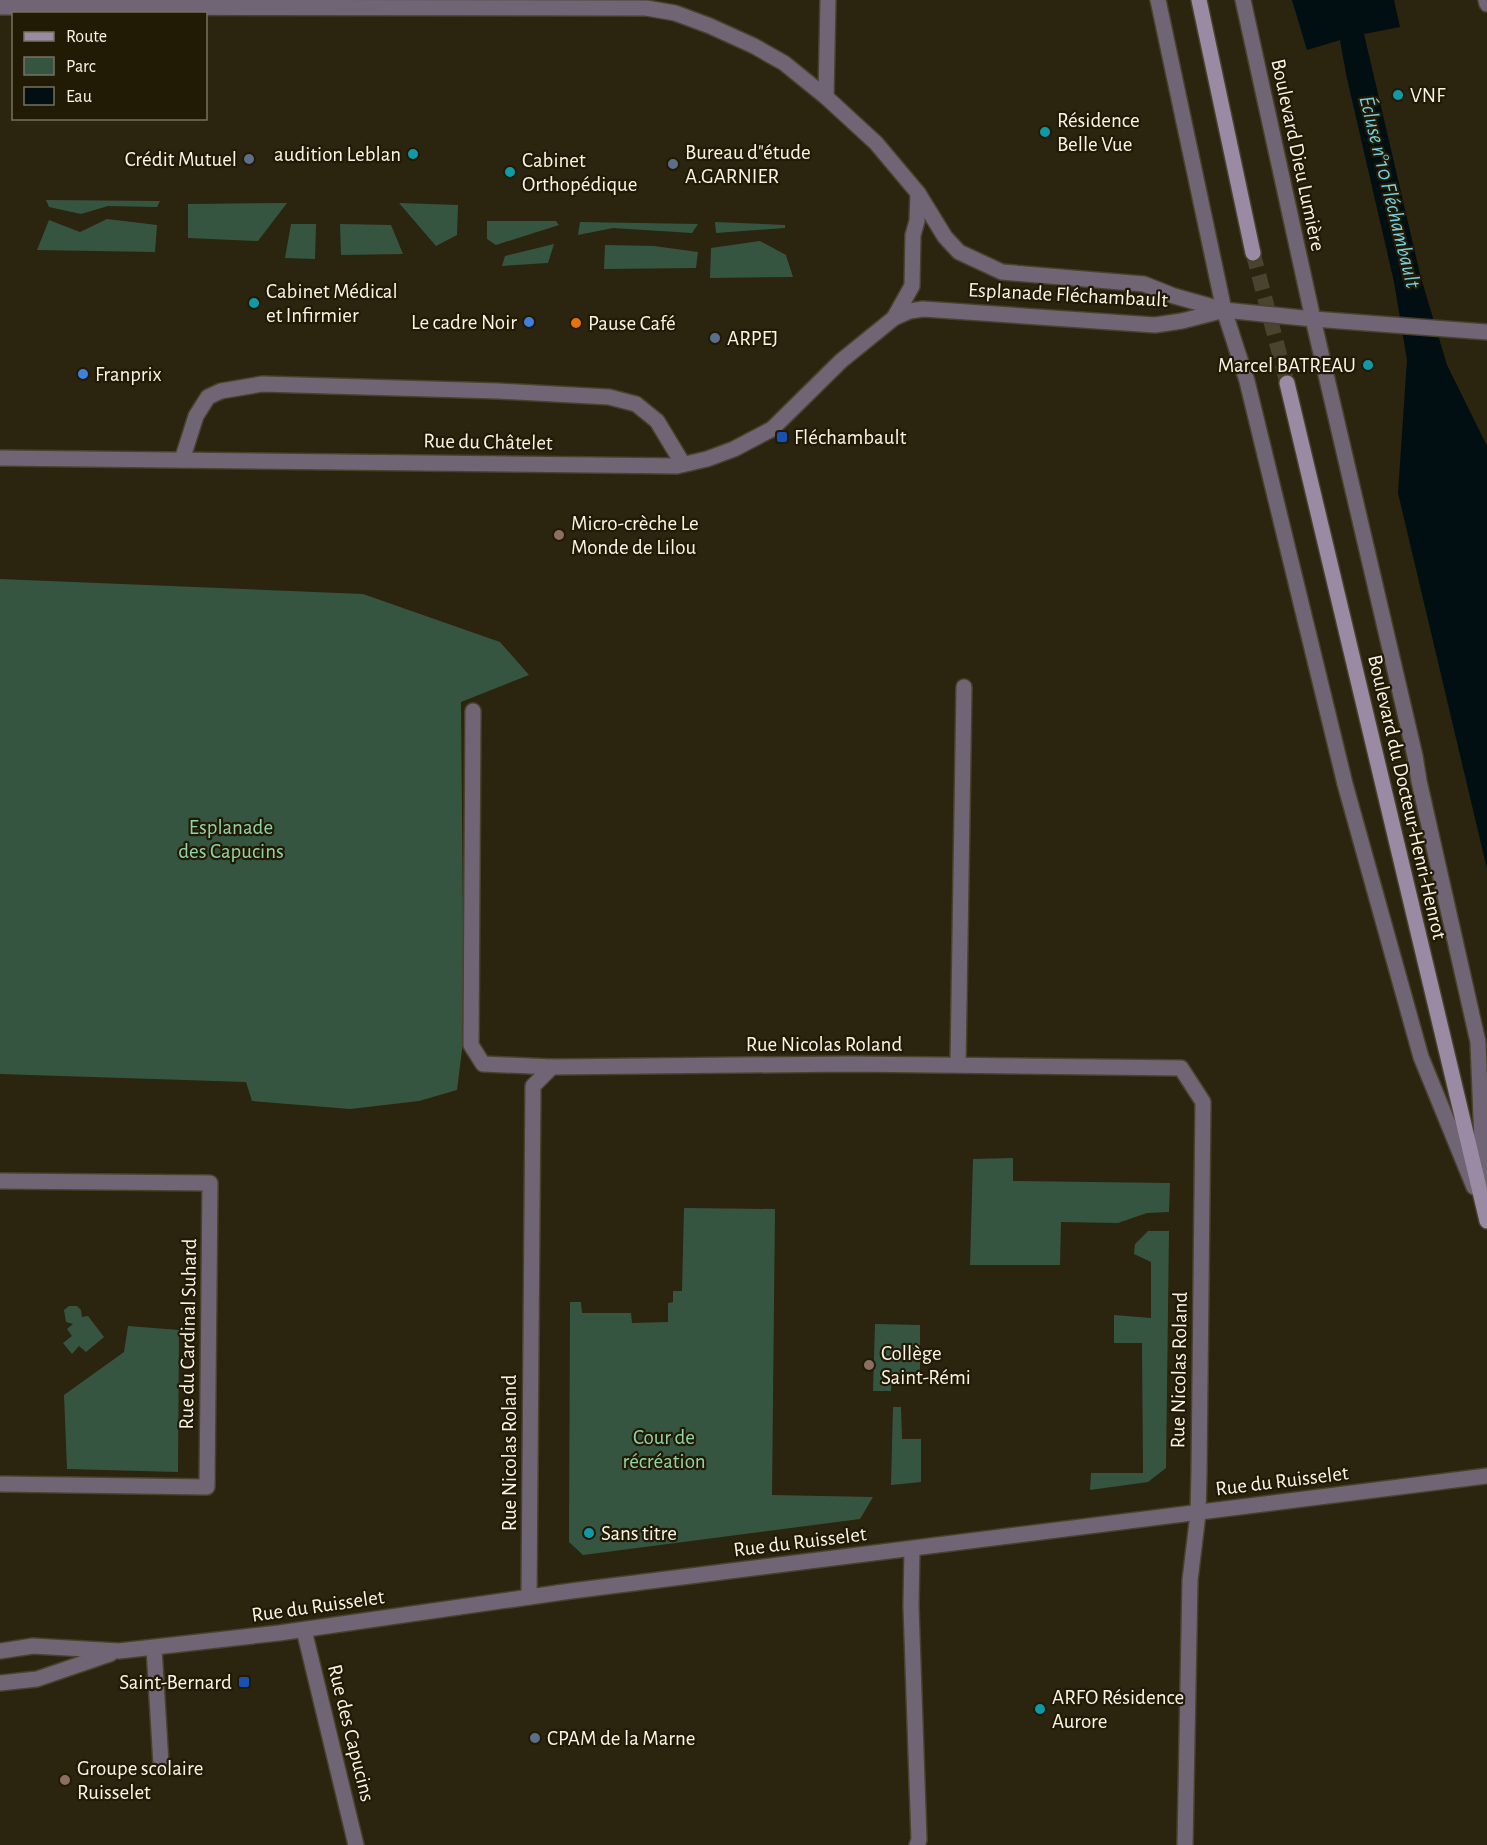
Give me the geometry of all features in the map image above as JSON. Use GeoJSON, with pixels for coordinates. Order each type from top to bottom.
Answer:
{"type":"FeatureCollection","features":[{"type":"Feature","properties":{"kind":"main road"},"geometry":{"type":"LineString","coordinates":[[1199,0],[1253,253]]}},
{"type":"Feature","properties":{"kind":"main road","name":"Boulevard du Docteur-Henri-Henrot"},"geometry":{"type":"LineString","coordinates":[[1287,383],[1486,1216]]}},
{"type":"Feature","properties":{"kind":"street"},"geometry":{"type":"LineString","coordinates":[[826,97],[828,0]]}},
{"type":"Feature","properties":{"kind":"street"},"geometry":{"type":"LineString","coordinates":[[1158,0],[1224,310],[1247,381],[1345,784],[1421,1057],[1486,1216]]}},
{"type":"Feature","properties":{"kind":"street","name":"Boulevard Dieu Lumière"},"geometry":{"type":"LineString","coordinates":[[1243,0],[1313,319],[1415,756],[1478,1042],[1486,1216]]}},
{"type":"Feature","properties":{"kind":"street","name":"Esplanade Fléchambault"},"geometry":{"type":"LineString","coordinates":[[0,7],[646,8],[675,13],[754,46],[784,63],[826,97],[876,143],[918,193],[945,237],[959,252],[1002,272],[1144,284],[1174,296],[1224,310]]}},
{"type":"Feature","properties":{"kind":"street"},"geometry":{"type":"LineString","coordinates":[[894,318],[912,286],[913,235],[917,221],[918,193]]}},
{"type":"Feature","properties":{"kind":"street","name":"Esplanade Fléchambault"},"geometry":{"type":"LineString","coordinates":[[923,309],[1155,325],[1182,321],[1224,310]]}},
{"type":"Feature","properties":{"kind":"street","name":"Rue du Châtelet"},"geometry":{"type":"LineString","coordinates":[[0,458],[683,464],[707,459],[734,449],[772,429],[841,361],[894,318],[910,311],[923,309]]}},
{"type":"Feature","properties":{"kind":"street"},"geometry":{"type":"LineString","coordinates":[[1224,310],[1487,332]]}},
{"type":"Feature","properties":{"kind":"street"},"geometry":{"type":"LineString","coordinates":[[182,460],[196,416],[208,397],[221,391],[262,384],[498,391],[609,397],[636,404],[657,421],[683,464]]}},
{"type":"Feature","properties":{"kind":"street"},"geometry":{"type":"LineString","coordinates":[[958,1064],[964,687]]}},
{"type":"Feature","properties":{"kind":"street"},"geometry":{"type":"LineString","coordinates":[[473,711],[471,1045],[483,1064],[552,1067]]}},
{"type":"Feature","properties":{"kind":"street","name":"Rue Nicolas Roland"},"geometry":{"type":"LineString","coordinates":[[529,1597],[533,1086],[552,1067],[958,1064],[1181,1068],[1203,1102],[1198,1514]]}},
{"type":"Feature","properties":{"kind":"street","name":"Rue du Cardinal Suhard"},"geometry":{"type":"LineString","coordinates":[[0,1181],[210,1184],[210,1195],[207,1487],[0,1484]]}},
{"type":"Feature","properties":{"kind":"street","name":"Rue du Ruisselet"},"geometry":{"type":"LineString","coordinates":[[0,1651],[33,1646],[119,1651],[154,1648],[304,1630],[529,1597],[1487,1476]]}},
{"type":"Feature","properties":{"kind":"street"},"geometry":{"type":"LineString","coordinates":[[1185,1845],[1190,1580],[1198,1514]]}},
{"type":"Feature","properties":{"kind":"street"},"geometry":{"type":"LineString","coordinates":[[912,1549],[911,1606],[919,1840],[917,1845]]}},
{"type":"Feature","properties":{"kind":"street","name":"Rue des Capucins"},"geometry":{"type":"LineString","coordinates":[[304,1630],[356,1845]]}},
{"type":"Feature","properties":{"kind":"street"},"geometry":{"type":"LineString","coordinates":[[154,1648],[161,1764]]}},
{"type":"Feature","properties":{"kind":"street","name":"Rue du Ruisselet"},"geometry":{"type":"LineString","coordinates":[[0,1683],[37,1679],[119,1651]]}},
{"type":"Feature","properties":{"kind":"green space"},"geometry":{"type":"Polygon","coordinates":[[[46,200],[160,201],[157,207],[108,206],[81,214],[49,207],[46,200]]]}},
{"type":"Feature","properties":{"kind":"green space"},"geometry":{"type":"Polygon","coordinates":[[[287,203],[258,241],[188,238],[188,204],[287,203]]]}},
{"type":"Feature","properties":{"kind":"green space"},"geometry":{"type":"Polygon","coordinates":[[[399,203],[458,205],[457,235],[436,246],[399,203]]]}},
{"type":"Feature","properties":{"kind":"green space"},"geometry":{"type":"Polygon","coordinates":[[[107,219],[157,225],[155,252],[37,250],[49,220],[80,232],[107,219]]]}},
{"type":"Feature","properties":{"kind":"green space"},"geometry":{"type":"Polygon","coordinates":[[[487,221],[556,221],[559,225],[496,245],[487,239],[487,221]]]}},
{"type":"Feature","properties":{"kind":"green space"},"geometry":{"type":"Polygon","coordinates":[[[580,222],[698,224],[692,233],[613,228],[578,235],[580,222]]]}},
{"type":"Feature","properties":{"kind":"green space"},"geometry":{"type":"Polygon","coordinates":[[[715,222],[785,225],[785,228],[716,233],[715,222]]]}},
{"type":"Feature","properties":{"kind":"green space"},"geometry":{"type":"Polygon","coordinates":[[[291,224],[316,224],[315,259],[285,258],[291,224]]]}},
{"type":"Feature","properties":{"kind":"green space"},"geometry":{"type":"Polygon","coordinates":[[[340,224],[391,225],[403,254],[341,255],[340,224]]]}},
{"type":"Feature","properties":{"kind":"green space"},"geometry":{"type":"Polygon","coordinates":[[[760,241],[786,255],[793,277],[710,278],[711,248],[760,241]]]}},
{"type":"Feature","properties":{"kind":"green space"},"geometry":{"type":"Polygon","coordinates":[[[554,244],[548,263],[502,266],[505,256],[554,244]]]}},
{"type":"Feature","properties":{"kind":"green space"},"geometry":{"type":"Polygon","coordinates":[[[605,245],[654,246],[698,252],[696,268],[604,269],[605,245]]]}},
{"type":"Feature","properties":{"kind":"green space","name":"Esplanade des Capucins"},"geometry":{"type":"Polygon","coordinates":[[[0,579],[363,594],[500,642],[529,675],[461,702],[464,1034],[457,1090],[419,1101],[350,1109],[252,1101],[246,1082],[0,1074],[0,579]]]}},
{"type":"Feature","properties":{"kind":"green space"},"geometry":{"type":"Polygon","coordinates":[[[1013,1158],[1013,1181],[1170,1183],[1169,1212],[1147,1213],[1118,1223],[1061,1222],[1060,1265],[970,1265],[973,1159],[1013,1158]]]}},
{"type":"Feature","properties":{"kind":"green space","name":"Cour de récréation"},"geometry":{"type":"Polygon","coordinates":[[[684,1208],[775,1209],[772,1495],[873,1497],[860,1519],[583,1555],[569,1542],[570,1302],[581,1302],[582,1313],[631,1313],[632,1323],[668,1322],[668,1303],[673,1302],[673,1291],[682,1291],[684,1208]]]}},
{"type":"Feature","properties":{"kind":"green space"},"geometry":{"type":"Polygon","coordinates":[[[1148,1231],[1169,1231],[1166,1468],[1148,1482],[1090,1490],[1091,1473],[1143,1473],[1142,1343],[1114,1343],[1114,1315],[1151,1318],[1151,1262],[1134,1254],[1135,1244],[1148,1231]]]}},
{"type":"Feature","properties":{"kind":"green space"},"geometry":{"type":"Polygon","coordinates":[[[69,1306],[77,1306],[81,1310],[82,1317],[88,1316],[104,1337],[86,1352],[79,1346],[72,1354],[63,1343],[72,1336],[67,1329],[73,1324],[66,1322],[64,1310],[69,1306]]]}},
{"type":"Feature","properties":{"kind":"green space"},"geometry":{"type":"Polygon","coordinates":[[[875,1324],[920,1325],[920,1378],[892,1377],[891,1391],[873,1391],[875,1324]]]}},
{"type":"Feature","properties":{"kind":"green space"},"geometry":{"type":"Polygon","coordinates":[[[128,1326],[179,1330],[178,1472],[67,1469],[64,1395],[124,1352],[128,1326]]]}},
{"type":"Feature","properties":{"kind":"green space"},"geometry":{"type":"Polygon","coordinates":[[[893,1407],[901,1407],[902,1439],[921,1439],[921,1482],[891,1485],[893,1407]]]}},
{"type":"Feature","properties":{"kind":"water","name":"Écluse n°10 Fléchambault"},"geometry":{"type":"Polygon","coordinates":[[[1292,0],[1394,0],[1400,27],[1364,34],[1421,278],[1447,365],[1487,446],[1487,869],[1398,493],[1407,360],[1394,282],[1340,40],[1307,50],[1292,0]]]}},
{"type":"Feature","properties":{"kind":"tunnel"},"geometry":{"type":"LineString","coordinates":[[1253,253],[1287,383]]}},
{"type":"Feature","properties":{"kind":"place","name":"VNF"},"geometry":{"type":"Point","coordinates":[1398,95]}},
{"type":"Feature","properties":{"kind":"place","name":"Résidence Belle Vue"},"geometry":{"type":"Point","coordinates":[1045,132]}},
{"type":"Feature","properties":{"kind":"place","name":"audition Leblan"},"geometry":{"type":"Point","coordinates":[413,154]}},
{"type":"Feature","properties":{"kind":"place","name":"Crédit Mutuel"},"geometry":{"type":"Point","coordinates":[249,159]}},
{"type":"Feature","properties":{"kind":"place","name":"Bureau d\"étude A.GARNIER"},"geometry":{"type":"Point","coordinates":[673,164]}},
{"type":"Feature","properties":{"kind":"place","name":"Cabinet Orthopédique"},"geometry":{"type":"Point","coordinates":[510,172]}},
{"type":"Feature","properties":{"kind":"place","name":"Cabinet Médical et Infirmier"},"geometry":{"type":"Point","coordinates":[254,303]}},
{"type":"Feature","properties":{"kind":"place","name":"Le cadre Noir"},"geometry":{"type":"Point","coordinates":[529,322]}},
{"type":"Feature","properties":{"kind":"place","name":"Pause Café"},"geometry":{"type":"Point","coordinates":[576,323]}},
{"type":"Feature","properties":{"kind":"place","name":"ARPEJ"},"geometry":{"type":"Point","coordinates":[715,338]}},
{"type":"Feature","properties":{"kind":"place","name":"Marcel BATREAU"},"geometry":{"type":"Point","coordinates":[1368,365]}},
{"type":"Feature","properties":{"kind":"place","name":"Franprix"},"geometry":{"type":"Point","coordinates":[83,374]}},
{"type":"Feature","properties":{"kind":"place","name":"Fléchambault"},"geometry":{"type":"Point","coordinates":[782,437]}},
{"type":"Feature","properties":{"kind":"place","name":"Micro-crèche Le Monde de Lilou"},"geometry":{"type":"Point","coordinates":[559,535]}},
{"type":"Feature","properties":{"kind":"place","name":"Collège Saint-Rémi"},"geometry":{"type":"Point","coordinates":[869,1365]}},
{"type":"Feature","properties":{"kind":"place","name":"Sans titre"},"geometry":{"type":"Point","coordinates":[589,1533]}},
{"type":"Feature","properties":{"kind":"place","name":"Saint-Bernard"},"geometry":{"type":"Point","coordinates":[244,1682]}},
{"type":"Feature","properties":{"kind":"place","name":"ARFO Résidence Aurore"},"geometry":{"type":"Point","coordinates":[1040,1709]}},
{"type":"Feature","properties":{"kind":"place","name":"CPAM de la Marne"},"geometry":{"type":"Point","coordinates":[535,1738]}},
{"type":"Feature","properties":{"kind":"place","name":"Groupe scolaire Ruisselet"},"geometry":{"type":"Point","coordinates":[65,1780]}}]}
